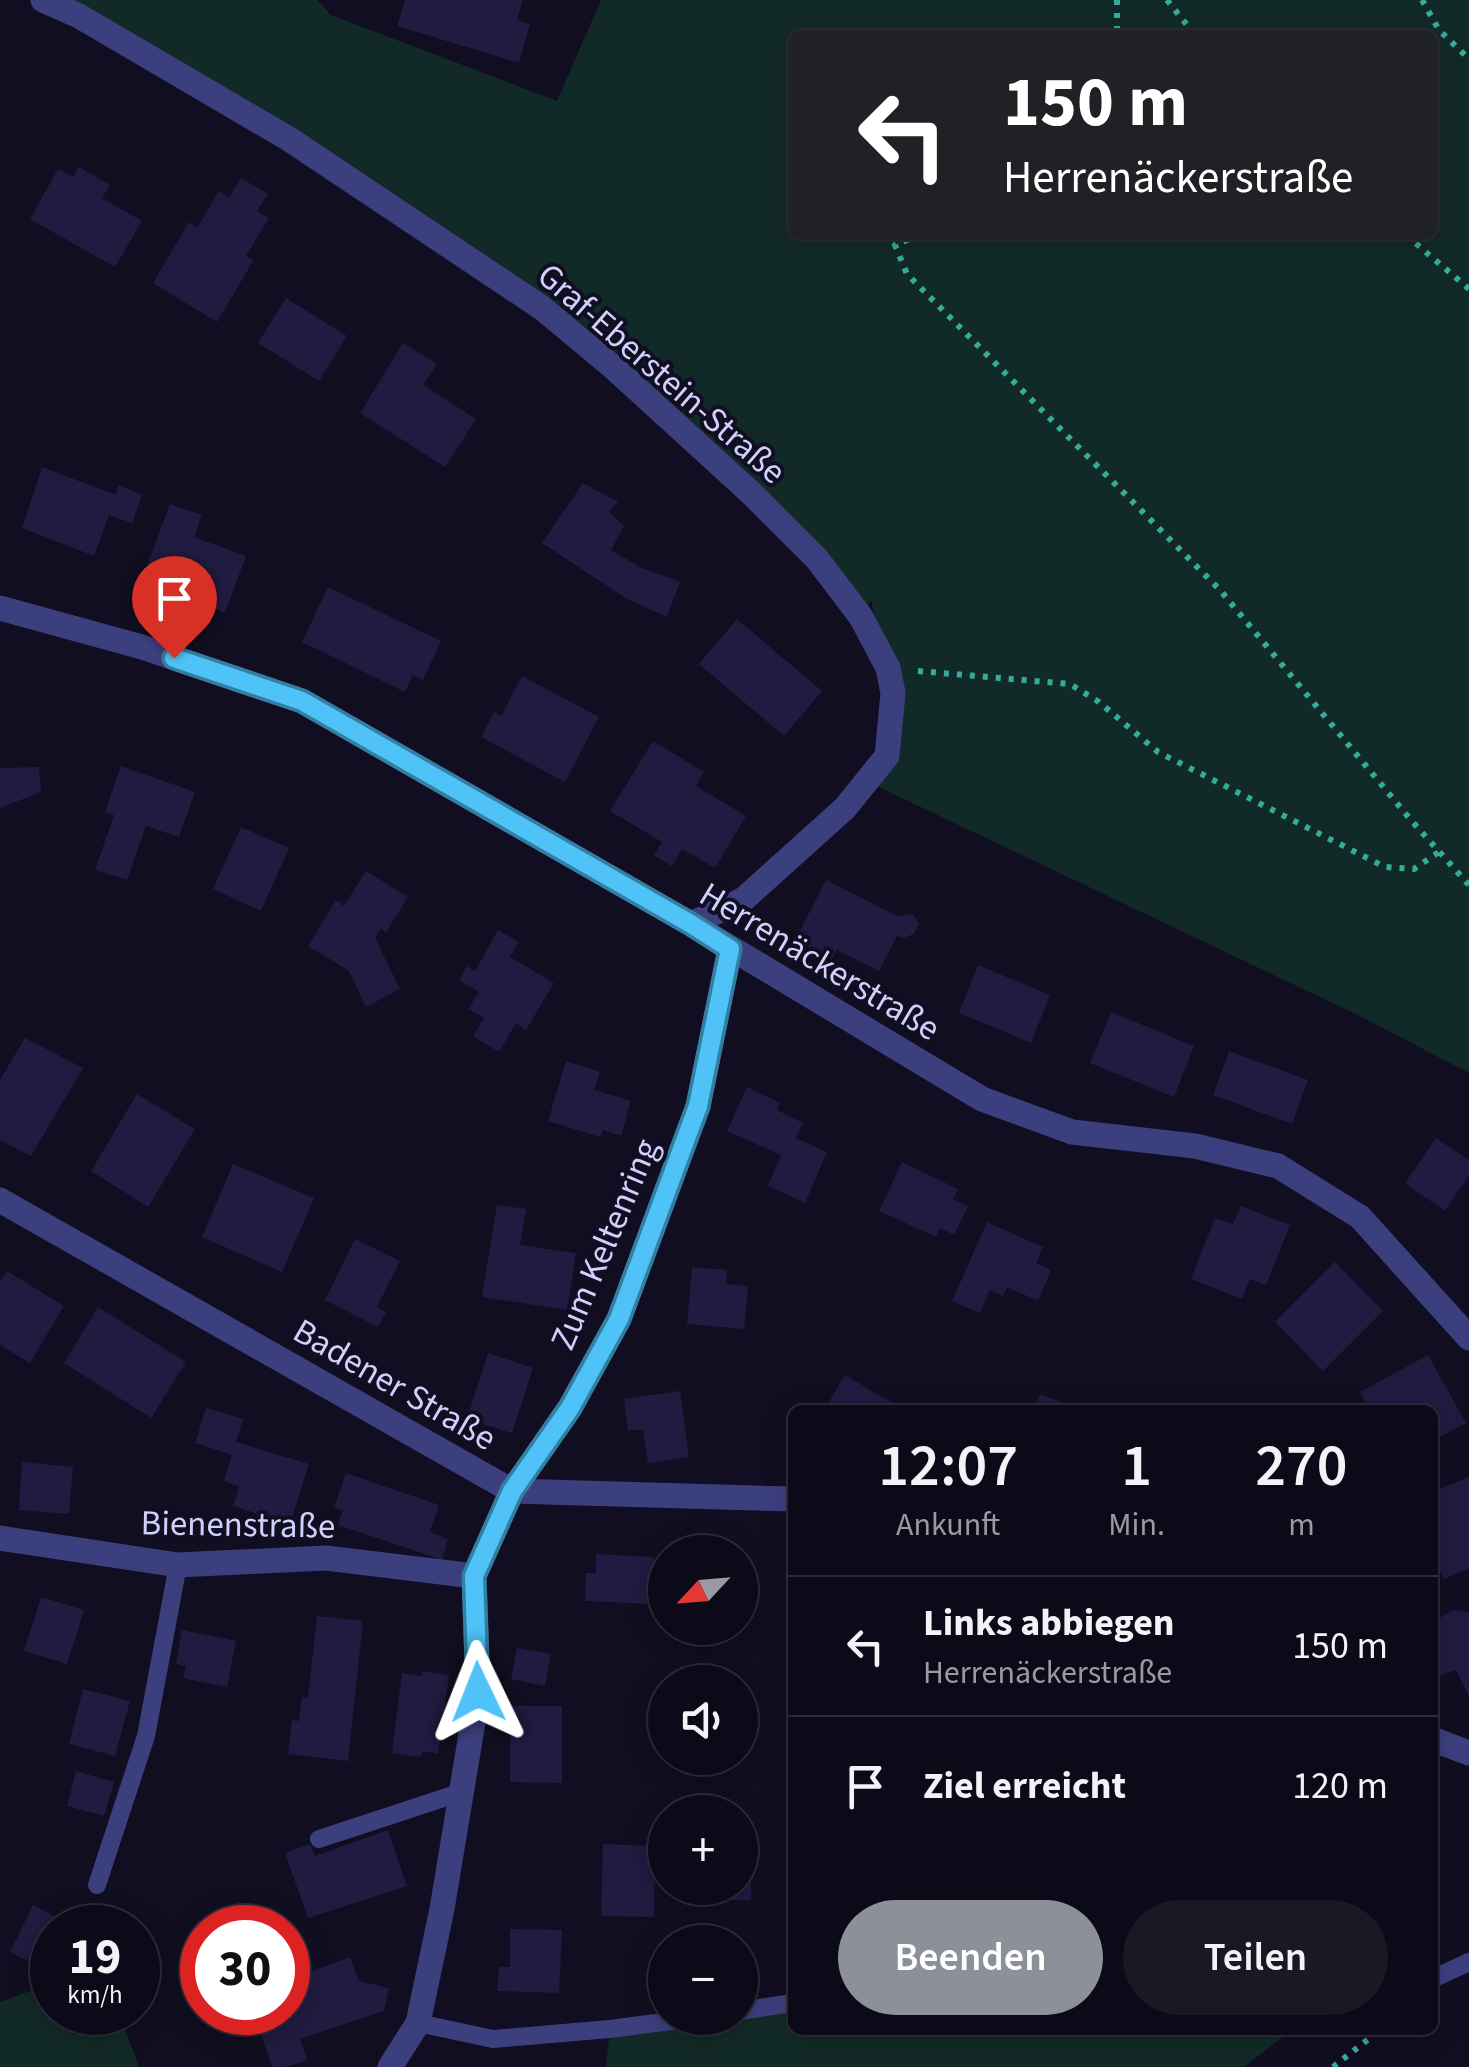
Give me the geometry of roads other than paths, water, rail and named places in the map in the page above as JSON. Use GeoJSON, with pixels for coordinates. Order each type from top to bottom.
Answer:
{"type":"FeatureCollection","features":[{"type":"Feature","properties":{"kind":"street","name":"Graf-Eberstein-Straße"},"geometry":{"type":"LineString","coordinates":[[44,0],[79,16],[289,139],[542,308],[751,493],[816,559],[861,617],[888,668],[893,693],[887,756],[845,808],[744,899],[691,924]]}},
{"type":"Feature","properties":{"kind":"street","name":"Herrenäckerstraße"},"geometry":{"type":"LineString","coordinates":[[0,608],[142,647],[302,701],[691,924],[982,1098],[1072,1132],[1194,1146],[1278,1166],[1360,1217],[1469,1338]]}},
{"type":"Feature","properties":{"kind":"street","name":"Zum Keltenring"},"geometry":{"type":"LineString","coordinates":[[390,2067],[418,2023],[462,1792],[478,1692],[474,1576],[512,1491],[570,1408],[619,1319],[698,1106],[730,949]]}},
{"type":"Feature","properties":{"kind":"street","name":"Badener Straße"},"geometry":{"type":"LineString","coordinates":[[0,1200],[512,1491],[788,1499]]}},
{"type":"Feature","properties":{"kind":"street","name":"Bienenstraße"},"geometry":{"type":"LineString","coordinates":[[0,1538],[178,1565],[326,1558],[474,1576]]}},
{"type":"Feature","properties":{"kind":"street"},"geometry":{"type":"LineString","coordinates":[[1438,1740],[1469,1753]]}},
{"type":"Feature","properties":{"kind":"lane"},"geometry":{"type":"LineString","coordinates":[[98,1884],[146,1736],[178,1565]]}},
{"type":"Feature","properties":{"kind":"lane"},"geometry":{"type":"LineString","coordinates":[[319,1838],[462,1792]]}},
{"type":"Feature","properties":{"kind":"lane"},"geometry":{"type":"LineString","coordinates":[[1438,1977],[1469,1962]]}},
{"type":"Feature","properties":{"kind":"lane"},"geometry":{"type":"LineString","coordinates":[[758,2008],[788,2004]]}},
{"type":"Feature","properties":{"kind":"lane"},"geometry":{"type":"LineString","coordinates":[[418,2023],[493,2039],[648,2024]]}}]}
